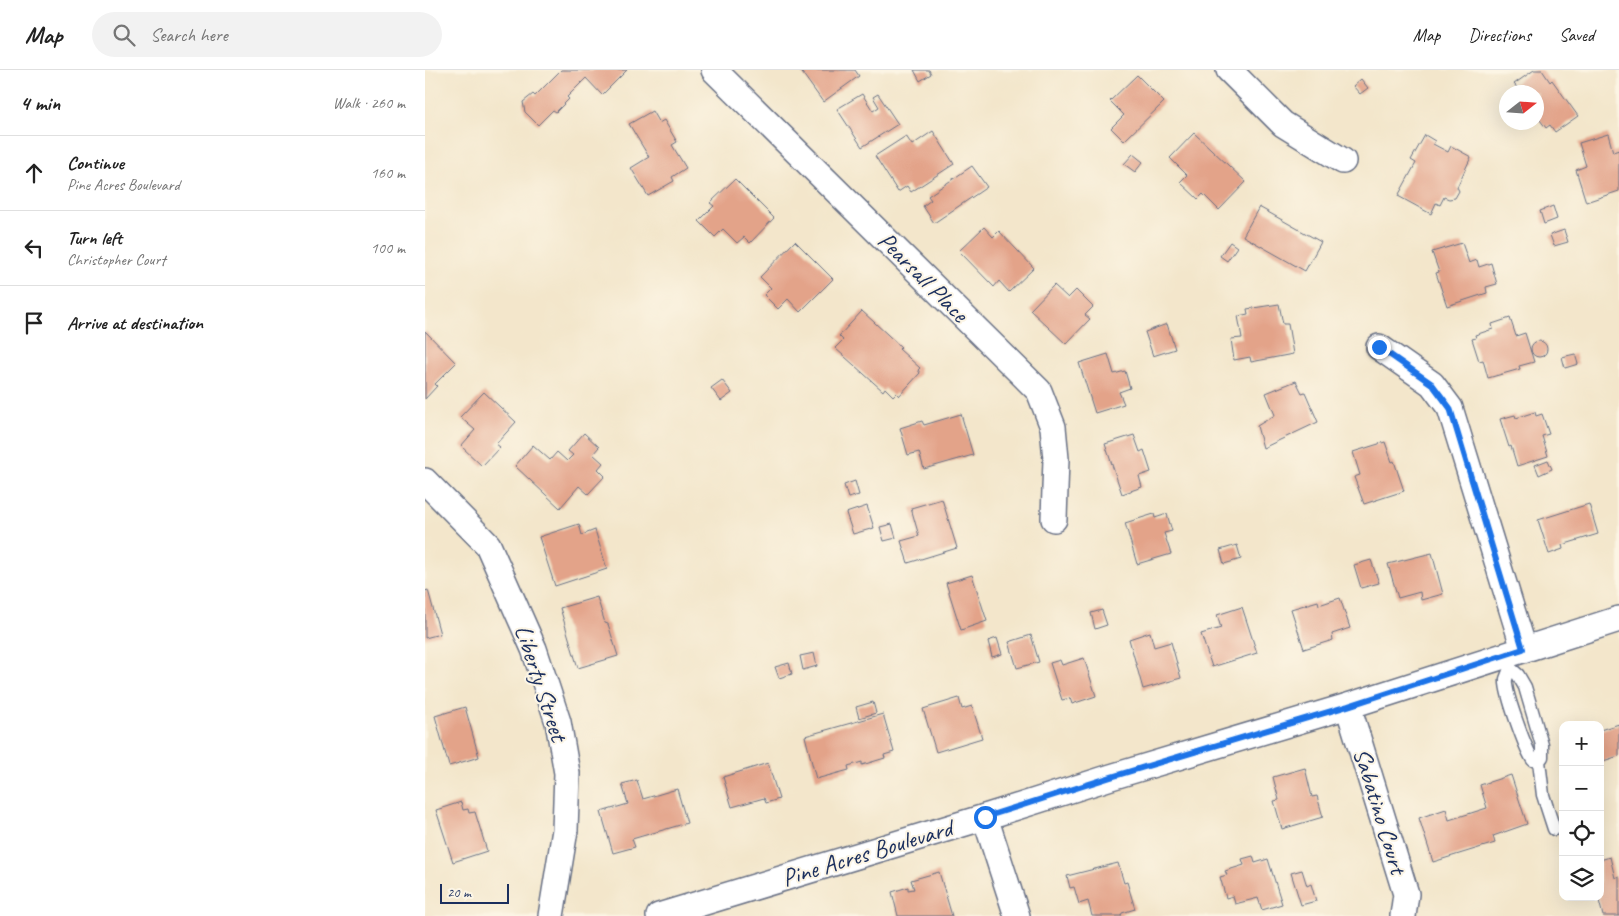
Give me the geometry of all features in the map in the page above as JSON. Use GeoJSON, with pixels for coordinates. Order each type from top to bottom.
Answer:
{"type":"FeatureCollection","features":[{"type":"Feature","properties":{"kind":"street","name":"Pearsall Place"},"geometry":{"type":"LineString","coordinates":[[714,70],[1039,392],[1053,427],[1056,459],[1054,519]]}},
{"type":"Feature","properties":{"kind":"street"},"geometry":{"type":"LineString","coordinates":[[1229,70],[1283,124],[1343,161]]}},
{"type":"Feature","properties":{"kind":"street"},"geometry":{"type":"LineString","coordinates":[[1379,347],[1432,384],[1450,408],[1513,657]]}},
{"type":"Feature","properties":{"kind":"street","name":"Liberty Street"},"geometry":{"type":"LineString","coordinates":[[425,481],[488,545],[535,649],[558,722],[567,774],[565,830],[551,916]]}},
{"type":"Feature","properties":{"kind":"street","name":"Pine Acres Boulevard"},"geometry":{"type":"LineString","coordinates":[[659,916],[1111,777],[1513,657],[1619,619]]}},
{"type":"Feature","properties":{"kind":"street","name":"Sabatino Court"},"geometry":{"type":"LineString","coordinates":[[1348,706],[1406,894],[1403,916]]}},
{"type":"Feature","properties":{"kind":"street"},"geometry":{"type":"LineString","coordinates":[[985,817],[1017,916]]}},
{"type":"Feature","properties":{"kind":"lane"},"geometry":{"type":"LineString","coordinates":[[1513,657],[1506,680],[1508,692],[1527,750],[1533,760],[1539,761]]}},
{"type":"Feature","properties":{"kind":"lane"},"geometry":{"type":"LineString","coordinates":[[1513,657],[1518,675],[1525,686],[1542,745],[1542,757],[1539,761],[1543,795],[1554,829]]}},
{"type":"Feature","properties":{"kind":"building"},"geometry":{"type":"Polygon","coordinates":[[[561,70],[627,70],[602,95],[586,78],[567,97],[569,99],[556,112],[553,110],[538,125],[525,112],[523,102],[533,94],[535,96],[561,70]]]}},
{"type":"Feature","properties":{"kind":"building"},"geometry":{"type":"Polygon","coordinates":[[[800,70],[855,70],[859,76],[823,102],[800,70]]]}},
{"type":"Feature","properties":{"kind":"building"},"geometry":{"type":"Polygon","coordinates":[[[914,70],[929,70],[931,74],[920,81],[914,70]]]}},
{"type":"Feature","properties":{"kind":"building"},"geometry":{"type":"Polygon","coordinates":[[[1534,70],[1542,70],[1550,82],[1552,80],[1578,116],[1555,132],[1550,125],[1546,128],[1544,125],[1544,85],[1514,84],[1534,70]]]}},
{"type":"Feature","properties":{"kind":"building"},"geometry":{"type":"Polygon","coordinates":[[[1137,75],[1164,102],[1124,141],[1111,128],[1124,115],[1110,101],[1137,75]]]}},
{"type":"Feature","properties":{"kind":"building"},"geometry":{"type":"Polygon","coordinates":[[[1361,79],[1368,88],[1360,94],[1353,86],[1361,79]]]}},
{"type":"Feature","properties":{"kind":"building"},"geometry":{"type":"Polygon","coordinates":[[[862,94],[873,111],[879,107],[873,97],[878,94],[898,124],[862,147],[837,109],[862,94]]]}},
{"type":"Feature","properties":{"kind":"building"},"geometry":{"type":"Polygon","coordinates":[[[652,111],[659,123],[664,120],[677,142],[672,145],[686,168],[672,177],[674,181],[648,196],[631,168],[649,157],[629,124],[652,111]]]}},
{"type":"Feature","properties":{"kind":"building"},"geometry":{"type":"Polygon","coordinates":[[[933,131],[954,164],[911,192],[907,186],[898,192],[875,156],[906,136],[912,145],[933,131]]]}},
{"type":"Feature","properties":{"kind":"building"},"geometry":{"type":"Polygon","coordinates":[[[1194,133],[1246,182],[1219,210],[1203,194],[1198,199],[1180,182],[1187,175],[1170,158],[1194,133]]]}},
{"type":"Feature","properties":{"kind":"building"},"geometry":{"type":"Polygon","coordinates":[[[1608,134],[1613,152],[1619,150],[1619,191],[1586,202],[1576,170],[1586,166],[1579,143],[1608,134]]]}},
{"type":"Feature","properties":{"kind":"building"},"geometry":{"type":"Polygon","coordinates":[[[1425,135],[1435,141],[1433,144],[1448,152],[1451,146],[1471,157],[1457,187],[1459,191],[1455,198],[1449,199],[1444,197],[1440,205],[1436,203],[1431,214],[1398,196],[1416,163],[1411,160],[1425,135]]]}},
{"type":"Feature","properties":{"kind":"building"},"geometry":{"type":"Polygon","coordinates":[[[1133,154],[1143,162],[1135,172],[1124,164],[1133,154]]]}},
{"type":"Feature","properties":{"kind":"building"},"geometry":{"type":"Polygon","coordinates":[[[972,166],[987,187],[934,223],[923,206],[931,200],[928,196],[972,166]]]}},
{"type":"Feature","properties":{"kind":"building"},"geometry":{"type":"Polygon","coordinates":[[[735,179],[774,218],[750,243],[744,237],[737,243],[723,229],[715,237],[699,221],[714,206],[710,203],[735,179]]]}},
{"type":"Feature","properties":{"kind":"building"},"geometry":{"type":"Polygon","coordinates":[[[1553,206],[1557,219],[1544,224],[1540,211],[1553,206]]]}},
{"type":"Feature","properties":{"kind":"building"},"geometry":{"type":"Polygon","coordinates":[[[1259,207],[1321,242],[1305,271],[1243,236],[1259,207]]]}},
{"type":"Feature","properties":{"kind":"building"},"geometry":{"type":"Polygon","coordinates":[[[984,227],[993,237],[999,231],[1034,268],[1009,292],[999,281],[994,287],[959,251],[984,227]]]}},
{"type":"Feature","properties":{"kind":"building"},"geometry":{"type":"Polygon","coordinates":[[[1564,230],[1568,242],[1554,246],[1550,235],[1564,230]]]}},
{"type":"Feature","properties":{"kind":"building"},"geometry":{"type":"Polygon","coordinates":[[[795,241],[833,279],[800,312],[788,299],[778,309],[764,295],[771,288],[760,277],[795,241]]]}},
{"type":"Feature","properties":{"kind":"building"},"geometry":{"type":"Polygon","coordinates":[[[1230,242],[1237,247],[1227,261],[1220,256],[1230,242]]]}},
{"type":"Feature","properties":{"kind":"building"},"geometry":{"type":"Polygon","coordinates":[[[1462,243],[1469,263],[1477,260],[1479,267],[1491,263],[1497,284],[1486,287],[1487,293],[1447,306],[1436,273],[1439,272],[1432,252],[1462,243]]]}},
{"type":"Feature","properties":{"kind":"building"},"geometry":{"type":"Polygon","coordinates":[[[1054,285],[1068,298],[1076,290],[1093,307],[1085,315],[1090,319],[1066,344],[1030,310],[1054,285]]]}},
{"type":"Feature","properties":{"kind":"building"},"geometry":{"type":"Polygon","coordinates":[[[1279,304],[1283,324],[1288,324],[1293,354],[1251,362],[1250,357],[1234,360],[1231,339],[1242,338],[1238,316],[1248,314],[1247,309],[1279,304]]]}},
{"type":"Feature","properties":{"kind":"building"},"geometry":{"type":"Polygon","coordinates":[[[862,311],[901,347],[899,349],[920,368],[918,370],[920,373],[899,396],[896,393],[893,396],[885,388],[883,391],[835,348],[843,340],[839,336],[862,311]]]}},
{"type":"Feature","properties":{"kind":"building"},"geometry":{"type":"Polygon","coordinates":[[[1510,318],[1516,336],[1525,333],[1534,362],[1519,366],[1520,369],[1488,378],[1483,360],[1479,361],[1472,339],[1476,338],[1475,335],[1493,329],[1492,324],[1510,318]]]}},
{"type":"Feature","properties":{"kind":"building"},"geometry":{"type":"Polygon","coordinates":[[[1167,324],[1175,349],[1153,356],[1145,332],[1167,324]]]}},
{"type":"Feature","properties":{"kind":"building"},"geometry":{"type":"Polygon","coordinates":[[[425,331],[456,363],[435,384],[437,386],[425,399],[425,331]]]}},
{"type":"Feature","properties":{"kind":"building"},"geometry":{"type":"Polygon","coordinates":[[[1539,341],[1547,349],[1539,357],[1531,349],[1539,341]]]}},
{"type":"Feature","properties":{"kind":"building"},"geometry":{"type":"Polygon","coordinates":[[[1108,354],[1114,374],[1125,371],[1130,388],[1119,392],[1124,404],[1095,413],[1079,363],[1108,354]]]}},
{"type":"Feature","properties":{"kind":"building"},"geometry":{"type":"Polygon","coordinates":[[[1575,354],[1578,364],[1565,368],[1562,357],[1575,354]]]}},
{"type":"Feature","properties":{"kind":"building"},"geometry":{"type":"Polygon","coordinates":[[[722,380],[732,393],[721,401],[711,388],[722,380]]]}},
{"type":"Feature","properties":{"kind":"building"},"geometry":{"type":"Polygon","coordinates":[[[1296,381],[1302,393],[1305,392],[1318,422],[1263,448],[1257,426],[1275,415],[1266,393],[1296,381]]]}},
{"type":"Feature","properties":{"kind":"building"},"geometry":{"type":"Polygon","coordinates":[[[484,392],[516,422],[496,444],[500,447],[482,466],[461,446],[475,430],[460,417],[484,392]]]}},
{"type":"Feature","properties":{"kind":"building"},"geometry":{"type":"Polygon","coordinates":[[[1535,412],[1536,416],[1542,414],[1549,434],[1542,436],[1548,456],[1517,466],[1500,419],[1515,415],[1516,418],[1535,412]]]}},
{"type":"Feature","properties":{"kind":"building"},"geometry":{"type":"Polygon","coordinates":[[[961,414],[973,455],[924,469],[919,452],[908,455],[900,428],[922,421],[924,425],[961,414]]]}},
{"type":"Feature","properties":{"kind":"building"},"geometry":{"type":"Polygon","coordinates":[[[584,433],[599,447],[593,454],[603,463],[598,469],[605,476],[588,494],[579,486],[560,508],[515,466],[533,445],[550,460],[557,452],[567,461],[573,455],[568,451],[584,433]]]}},
{"type":"Feature","properties":{"kind":"building"},"geometry":{"type":"Polygon","coordinates":[[[1134,435],[1140,452],[1144,450],[1151,472],[1139,476],[1142,487],[1122,494],[1105,444],[1134,435]]]}},
{"type":"Feature","properties":{"kind":"building"},"geometry":{"type":"Polygon","coordinates":[[[1385,442],[1392,462],[1394,461],[1404,491],[1364,504],[1354,477],[1360,475],[1353,452],[1385,442]]]}},
{"type":"Feature","properties":{"kind":"building"},"geometry":{"type":"Polygon","coordinates":[[[1548,460],[1552,469],[1539,475],[1535,465],[1548,460]]]}},
{"type":"Feature","properties":{"kind":"building"},"geometry":{"type":"Polygon","coordinates":[[[855,481],[859,495],[848,498],[844,485],[855,481]]]}},
{"type":"Feature","properties":{"kind":"building"},"geometry":{"type":"Polygon","coordinates":[[[942,499],[957,548],[908,563],[901,541],[919,536],[911,508],[942,499]]]}},
{"type":"Feature","properties":{"kind":"building"},"geometry":{"type":"Polygon","coordinates":[[[1589,504],[1598,534],[1562,545],[1563,549],[1549,554],[1538,520],[1589,504]]]}},
{"type":"Feature","properties":{"kind":"building"},"geometry":{"type":"Polygon","coordinates":[[[867,506],[874,528],[853,534],[846,513],[867,506]]]}},
{"type":"Feature","properties":{"kind":"building"},"geometry":{"type":"Polygon","coordinates":[[[1154,514],[1155,518],[1167,514],[1172,531],[1164,533],[1171,554],[1137,564],[1125,523],[1154,514]]]}},
{"type":"Feature","properties":{"kind":"building"},"geometry":{"type":"Polygon","coordinates":[[[579,524],[582,535],[595,530],[607,569],[555,586],[539,537],[579,524]]]}},
{"type":"Feature","properties":{"kind":"building"},"geometry":{"type":"Polygon","coordinates":[[[892,524],[896,538],[884,541],[880,527],[892,524]]]}},
{"type":"Feature","properties":{"kind":"building"},"geometry":{"type":"Polygon","coordinates":[[[1237,545],[1241,559],[1224,564],[1220,550],[1237,545]]]}},
{"type":"Feature","properties":{"kind":"building"},"geometry":{"type":"Polygon","coordinates":[[[1432,553],[1443,594],[1421,600],[1420,592],[1398,598],[1388,564],[1432,553]]]}},
{"type":"Feature","properties":{"kind":"building"},"geometry":{"type":"Polygon","coordinates":[[[1371,560],[1379,583],[1361,588],[1354,565],[1371,560]]]}},
{"type":"Feature","properties":{"kind":"building"},"geometry":{"type":"Polygon","coordinates":[[[972,575],[987,621],[961,630],[946,583],[972,575]]]}},
{"type":"Feature","properties":{"kind":"building"},"geometry":{"type":"Polygon","coordinates":[[[428,590],[440,634],[425,638],[425,591],[428,590]]]}},
{"type":"Feature","properties":{"kind":"building"},"geometry":{"type":"Polygon","coordinates":[[[597,597],[618,656],[578,668],[560,608],[597,597]]]}},
{"type":"Feature","properties":{"kind":"building"},"geometry":{"type":"Polygon","coordinates":[[[1340,598],[1350,628],[1332,634],[1333,640],[1304,649],[1291,609],[1318,601],[1319,605],[1340,598]]]}},
{"type":"Feature","properties":{"kind":"building"},"geometry":{"type":"Polygon","coordinates":[[[1242,607],[1257,653],[1212,667],[1201,634],[1221,628],[1217,615],[1242,607]]]}},
{"type":"Feature","properties":{"kind":"building"},"geometry":{"type":"Polygon","coordinates":[[[1102,610],[1107,625],[1095,629],[1091,613],[1102,610]]]}},
{"type":"Feature","properties":{"kind":"building"},"geometry":{"type":"Polygon","coordinates":[[[1150,632],[1154,647],[1171,642],[1181,678],[1143,689],[1129,639],[1150,632]]]}},
{"type":"Feature","properties":{"kind":"building"},"geometry":{"type":"Polygon","coordinates":[[[1031,635],[1039,662],[1017,668],[1009,642],[1031,635]]]}},
{"type":"Feature","properties":{"kind":"building"},"geometry":{"type":"Polygon","coordinates":[[[997,638],[1002,654],[992,657],[988,641],[997,638]]]}},
{"type":"Feature","properties":{"kind":"building"},"geometry":{"type":"Polygon","coordinates":[[[814,653],[817,666],[803,670],[800,656],[814,653]]]}},
{"type":"Feature","properties":{"kind":"building"},"geometry":{"type":"Polygon","coordinates":[[[1084,658],[1096,696],[1072,704],[1070,698],[1062,700],[1050,663],[1060,660],[1062,665],[1084,658]]]}},
{"type":"Feature","properties":{"kind":"building"},"geometry":{"type":"Polygon","coordinates":[[[789,663],[792,674],[779,678],[775,667],[789,663]]]}},
{"type":"Feature","properties":{"kind":"building"},"geometry":{"type":"Polygon","coordinates":[[[959,698],[962,709],[972,706],[982,738],[936,752],[923,709],[959,698]]]}},
{"type":"Feature","properties":{"kind":"building"},"geometry":{"type":"Polygon","coordinates":[[[873,702],[876,713],[859,718],[856,707],[873,702]]]}},
{"type":"Feature","properties":{"kind":"building"},"geometry":{"type":"Polygon","coordinates":[[[465,707],[479,757],[449,766],[435,716],[465,707]]]}},
{"type":"Feature","properties":{"kind":"building"},"geometry":{"type":"Polygon","coordinates":[[[883,714],[894,752],[884,755],[885,758],[862,765],[862,762],[848,766],[849,770],[816,779],[805,736],[883,714]]]}},
{"type":"Feature","properties":{"kind":"building"},"geometry":{"type":"Polygon","coordinates":[[[1619,724],[1619,756],[1604,761],[1604,729],[1619,724]]]}},
{"type":"Feature","properties":{"kind":"building"},"geometry":{"type":"Polygon","coordinates":[[[768,763],[779,799],[766,803],[764,798],[732,807],[723,777],[768,763]]]}},
{"type":"Feature","properties":{"kind":"building"},"geometry":{"type":"Polygon","coordinates":[[[1305,768],[1312,797],[1317,796],[1323,817],[1282,829],[1274,801],[1279,800],[1273,777],[1305,768]]]}},
{"type":"Feature","properties":{"kind":"building"},"geometry":{"type":"Polygon","coordinates":[[[1511,775],[1527,824],[1493,836],[1495,843],[1433,862],[1419,818],[1446,809],[1449,820],[1487,808],[1480,785],[1511,775]]]}},
{"type":"Feature","properties":{"kind":"building"},"geometry":{"type":"Polygon","coordinates":[[[637,780],[643,799],[677,789],[687,823],[632,839],[635,847],[613,853],[601,812],[628,804],[622,784],[637,780]]]}},
{"type":"Feature","properties":{"kind":"building"},"geometry":{"type":"Polygon","coordinates":[[[461,802],[463,810],[468,809],[469,813],[475,812],[487,851],[453,862],[436,810],[461,802]]]}},
{"type":"Feature","properties":{"kind":"building"},"geometry":{"type":"Polygon","coordinates":[[[1253,856],[1255,863],[1268,859],[1282,904],[1262,910],[1258,898],[1235,904],[1233,896],[1226,898],[1220,877],[1227,875],[1225,871],[1244,865],[1242,859],[1253,856]]]}},
{"type":"Feature","properties":{"kind":"building"},"geometry":{"type":"Polygon","coordinates":[[[1610,857],[1615,878],[1619,876],[1619,916],[1603,916],[1599,901],[1604,901],[1604,859],[1610,857]]]}},
{"type":"Feature","properties":{"kind":"building"},"geometry":{"type":"Polygon","coordinates":[[[1118,863],[1124,883],[1127,882],[1135,909],[1122,913],[1121,916],[1092,916],[1088,901],[1079,904],[1074,887],[1070,888],[1067,876],[1118,863]]]}},
{"type":"Feature","properties":{"kind":"building"},"geometry":{"type":"Polygon","coordinates":[[[1302,870],[1307,886],[1311,884],[1316,901],[1301,905],[1291,873],[1302,870]]]}},
{"type":"Feature","properties":{"kind":"building"},"geometry":{"type":"Polygon","coordinates":[[[939,872],[952,916],[898,916],[892,892],[908,887],[908,890],[914,889],[911,880],[939,872]]]}},
{"type":"Feature","properties":{"kind":"route"},"geometry":{"type":"LineString","coordinates":[[985,817],[1348,706],[1523,649],[1450,408],[1432,384],[1379,347]]}}]}
